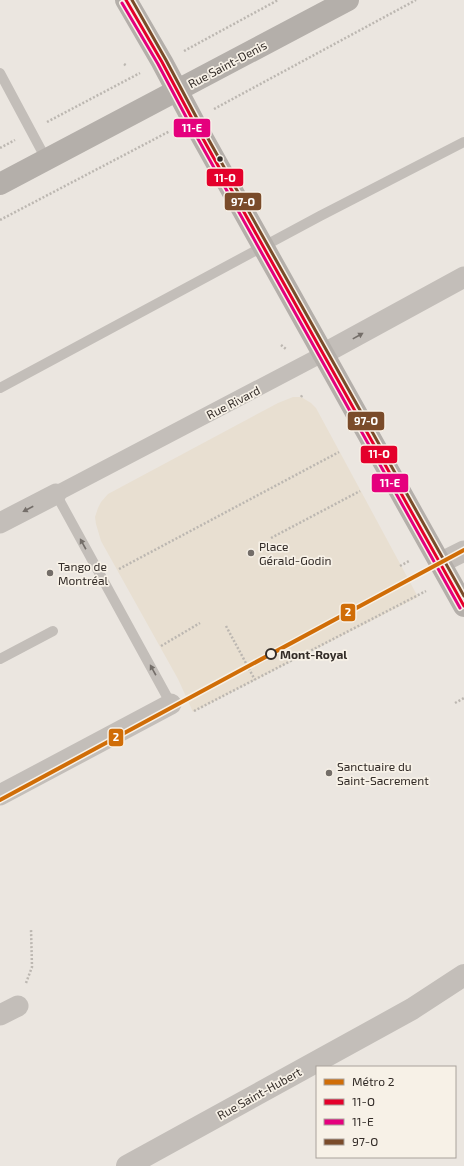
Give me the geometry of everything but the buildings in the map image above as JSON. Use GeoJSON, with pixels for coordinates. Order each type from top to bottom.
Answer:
{"type":"FeatureCollection","features":[{"type":"Feature","properties":{"kind":"main road"},"geometry":{"type":"LineString","coordinates":[[126,0],[162,62],[464,606]]}},
{"type":"Feature","properties":{"kind":"main road","name":"Rue Saint-Denis"},"geometry":{"type":"LineString","coordinates":[[0,184],[348,0]]}},
{"type":"Feature","properties":{"kind":"street","name":"Rue Rivard"},"geometry":{"type":"LineString","coordinates":[[0,524],[323,354],[464,277]]}},
{"type":"Feature","properties":{"kind":"street"},"geometry":{"type":"LineString","coordinates":[[440,563],[464,551]]}},
{"type":"Feature","properties":{"kind":"street"},"geometry":{"type":"LineString","coordinates":[[0,794],[171,704]]}},
{"type":"Feature","properties":{"kind":"street","name":"Rue Saint-Hubert"},"geometry":{"type":"LineString","coordinates":[[128,1166],[412,1009],[464,975]]}},
{"type":"Feature","properties":{"kind":"street","name":"Rue Saint-Hubert"},"geometry":{"type":"LineString","coordinates":[[412,1009],[464,994]]}},
{"type":"Feature","properties":{"kind":"lane"},"geometry":{"type":"LineString","coordinates":[[0,73],[46,159]]}},
{"type":"Feature","properties":{"kind":"lane"},"geometry":{"type":"LineString","coordinates":[[0,388],[464,142]]}},
{"type":"Feature","properties":{"kind":"lane"},"geometry":{"type":"LineString","coordinates":[[56,494],[171,704]]}},
{"type":"Feature","properties":{"kind":"lane"},"geometry":{"type":"LineString","coordinates":[[0,659],[52,631]]}},
{"type":"Feature","properties":{"kind":"path"},"geometry":{"type":"LineString","coordinates":[[198,43],[278,0]]}},
{"type":"Feature","properties":{"kind":"path"},"geometry":{"type":"LineString","coordinates":[[227,102],[416,0]]}},
{"type":"Feature","properties":{"kind":"path"},"geometry":{"type":"LineString","coordinates":[[46,123],[127,80]]}},
{"type":"Feature","properties":{"kind":"path"},"geometry":{"type":"LineString","coordinates":[[0,148],[20,137]]}},
{"type":"Feature","properties":{"kind":"path"},"geometry":{"type":"LineString","coordinates":[[0,220],[157,138]]}},
{"type":"Feature","properties":{"kind":"path"},"geometry":{"type":"LineString","coordinates":[[117,570],[339,452]]}},
{"type":"Feature","properties":{"kind":"path"},"geometry":{"type":"LineString","coordinates":[[271,538],[360,491]]}},
{"type":"Feature","properties":{"kind":"path"},"geometry":{"type":"LineString","coordinates":[[400,566],[409,561]]}},
{"type":"Feature","properties":{"kind":"path"},"geometry":{"type":"LineString","coordinates":[[193,712],[426,592]]}},
{"type":"Feature","properties":{"kind":"path"},"geometry":{"type":"LineString","coordinates":[[160,646],[200,623]]}},
{"type":"Feature","properties":{"kind":"path"},"geometry":{"type":"LineString","coordinates":[[226,626],[255,680]]}},
{"type":"Feature","properties":{"kind":"path"},"geometry":{"type":"LineString","coordinates":[[455,703],[464,698]]}},
{"type":"Feature","properties":{"kind":"path"},"geometry":{"type":"LineString","coordinates":[[9,1011],[32,967],[31,929]]}},
{"type":"Feature","properties":{"kind":"shaded area","name":"Place Gérald-Godin"},"geometry":{"type":"Polygon","coordinates":[[[293,397],[301,397],[316,408],[418,597],[193,712],[178,679],[101,541],[95,517],[101,502],[108,494],[278,403],[293,397]]]}},
{"type":"Feature","properties":{"kind":"metro line","name":"2"},"geometry":{"type":"LineString","coordinates":[[0,800],[464,550]]}},
{"type":"Feature","properties":{"kind":"transit line","name":"11-O"},"geometry":{"type":"LineString","coordinates":[[126,0],[162,62],[197,128],[464,606]]}},
{"type":"Feature","properties":{"kind":"transit line","name":"97-O"},"geometry":{"type":"LineString","coordinates":[[132,0],[464,596]]}},
{"type":"Feature","properties":{"kind":"transit line","name":"11-E"},"geometry":{"type":"LineString","coordinates":[[122,3],[158,64],[193,130],[460,608]]}},
{"type":"Feature","properties":{"kind":"place","name":"Place Gérald-Godin"},"geometry":{"type":"Point","coordinates":[251,553]}},
{"type":"Feature","properties":{"kind":"place","name":"Tango de Montréal"},"geometry":{"type":"Point","coordinates":[50,573]}},
{"type":"Feature","properties":{"kind":"place","name":"Mont-Royal"},"geometry":{"type":"Point","coordinates":[271,654]}},
{"type":"Feature","properties":{"kind":"place","name":"Sanctuaire du Saint-Sacrement"},"geometry":{"type":"Point","coordinates":[329,773]}}]}
